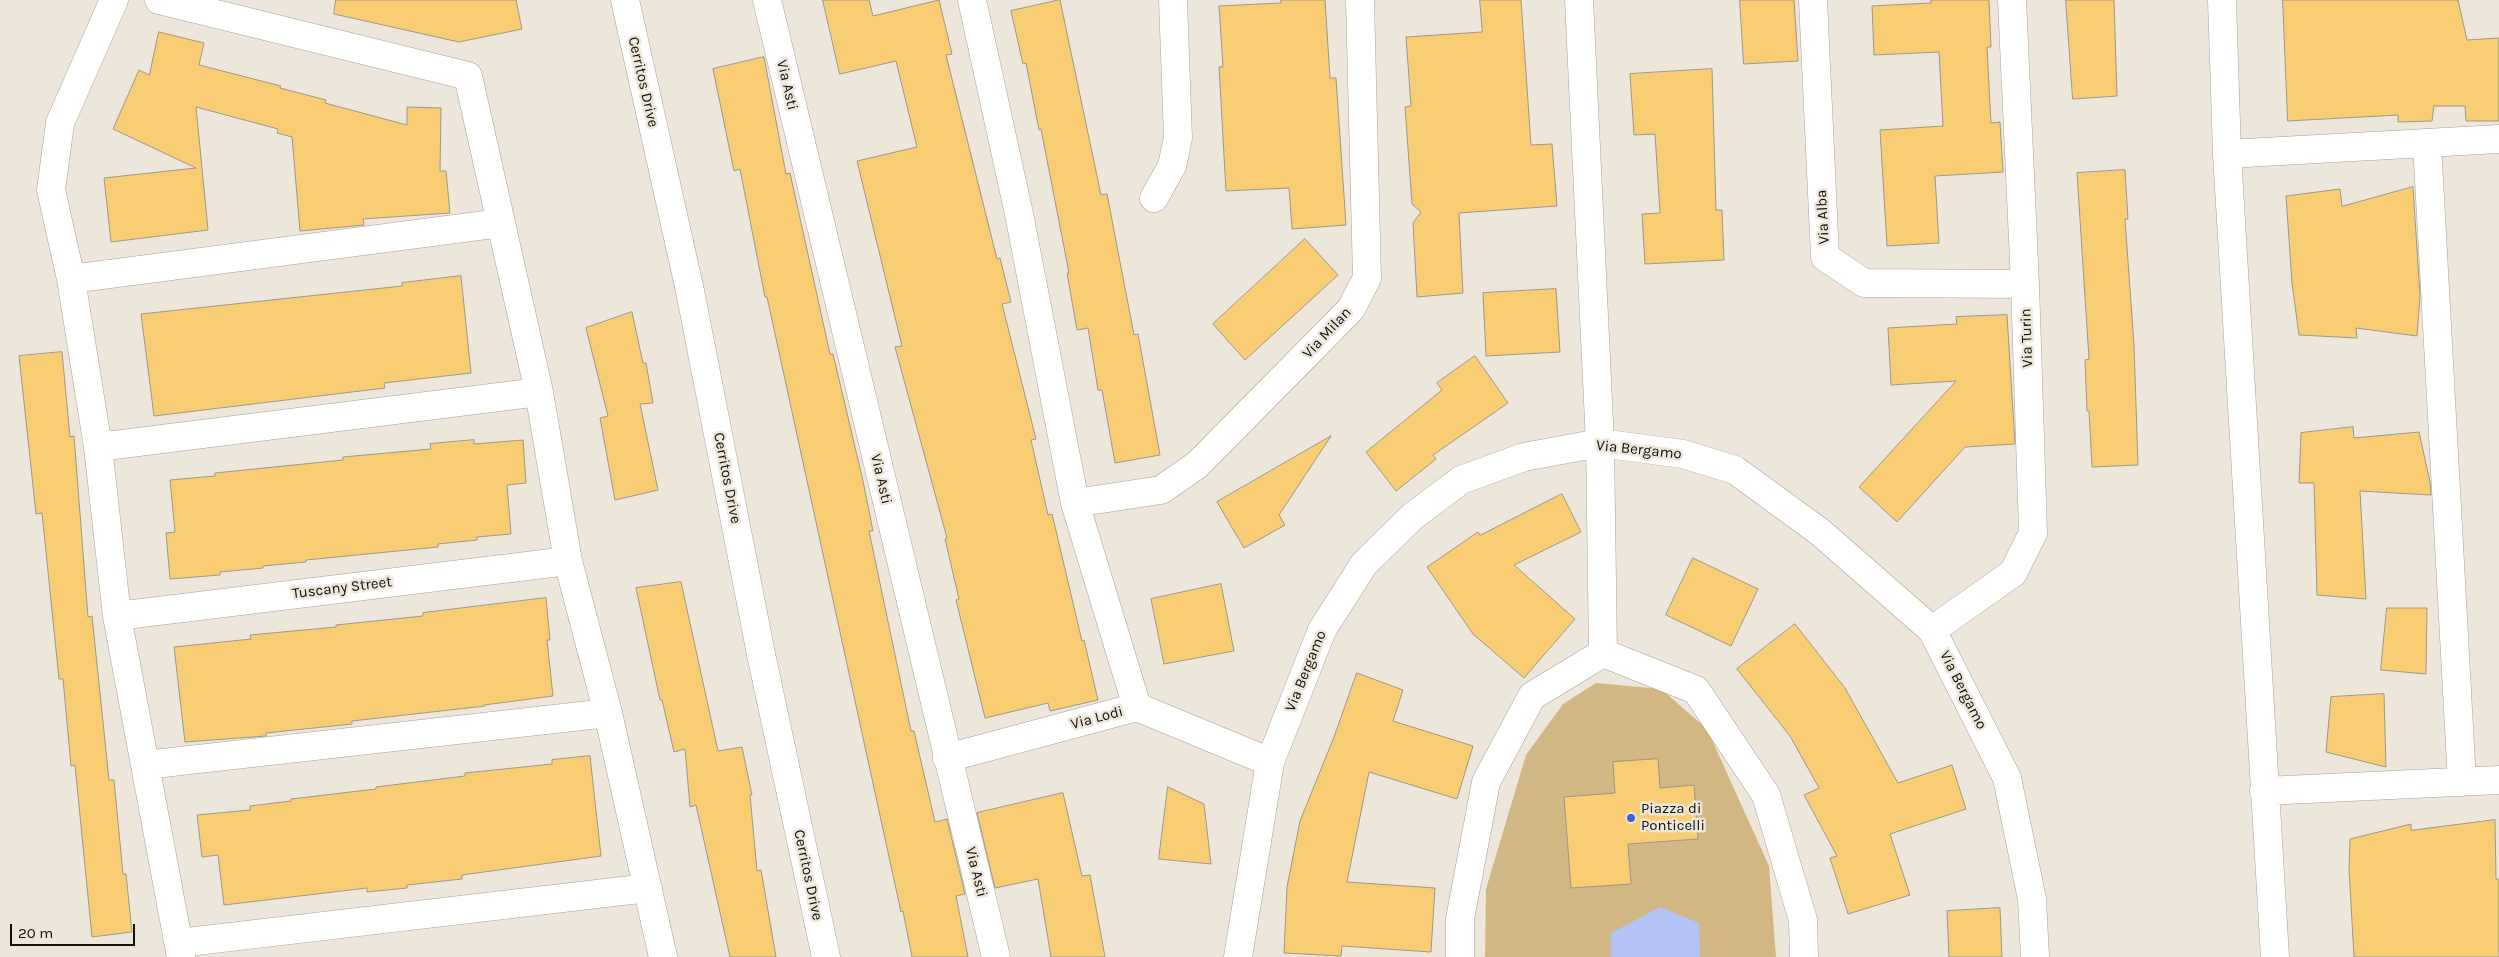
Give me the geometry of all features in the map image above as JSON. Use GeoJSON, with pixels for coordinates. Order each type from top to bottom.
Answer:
{"type":"FeatureCollection","features":[{"type":"Feature","properties":{"kind":"street"},"geometry":{"type":"LineString","coordinates":[[114,0],[60,123],[51,190],[71,279],[98,447],[117,616],[180,950],[648,888]]}},
{"type":"Feature","properties":{"kind":"street"},"geometry":{"type":"LineString","coordinates":[[159,0],[468,76],[538,392],[568,561],[608,713],[663,957]]}},
{"type":"Feature","properties":{"kind":"street","name":"Cerritos Drive"},"geometry":{"type":"LineString","coordinates":[[624,0],[690,291],[761,654],[826,957]]}},
{"type":"Feature","properties":{"kind":"street","name":"Via Asti"},"geometry":{"type":"LineString","coordinates":[[767,0],[996,957]]}},
{"type":"Feature","properties":{"kind":"street"},"geometry":{"type":"LineString","coordinates":[[972,0],[1018,214],[1075,503],[1137,707]]}},
{"type":"Feature","properties":{"kind":"street"},"geometry":{"type":"LineString","coordinates":[[1154,198],[1172,166],[1178,138],[1173,0]]}},
{"type":"Feature","properties":{"kind":"street","name":"Via Milan"},"geometry":{"type":"LineString","coordinates":[[1075,503],[1161,490],[1197,466],[1351,309],[1367,278],[1360,0]]}},
{"type":"Feature","properties":{"kind":"street"},"geometry":{"type":"LineString","coordinates":[[1580,0],[1600,443],[1603,653]]}},
{"type":"Feature","properties":{"kind":"street","name":"Via Alba"},"geometry":{"type":"LineString","coordinates":[[1814,0],[1825,257],[1864,284],[2025,284]]}},
{"type":"Feature","properties":{"kind":"street","name":"Via Turin"},"geometry":{"type":"LineString","coordinates":[[1932,630],[2013,573],[2033,533],[2025,284],[2012,0]]}},
{"type":"Feature","properties":{"kind":"street"},"geometry":{"type":"LineString","coordinates":[[2222,0],[2227,154],[2275,957]]}},
{"type":"Feature","properties":{"kind":"street"},"geometry":{"type":"LineString","coordinates":[[2227,154],[2499,139]]}},
{"type":"Feature","properties":{"kind":"street"},"geometry":{"type":"LineString","coordinates":[[2427,143],[2462,782]]}},
{"type":"Feature","properties":{"kind":"street"},"geometry":{"type":"LineString","coordinates":[[71,279],[501,223]]}},
{"type":"Feature","properties":{"kind":"street"},"geometry":{"type":"LineString","coordinates":[[98,447],[538,392]]}},
{"type":"Feature","properties":{"kind":"street","name":"Via Bergamo"},"geometry":{"type":"LineString","coordinates":[[1238,957],[1270,762],[1322,630],[1364,564],[1413,516],[1460,480],[1524,457],[1600,443],[1683,454],[1736,470],[1820,532],[1932,630],[2007,778],[2032,898],[2035,957]]}},
{"type":"Feature","properties":{"kind":"street","name":"Tuscany Street"},"geometry":{"type":"LineString","coordinates":[[117,616],[568,561]]}},
{"type":"Feature","properties":{"kind":"street"},"geometry":{"type":"LineString","coordinates":[[1460,957],[1460,919],[1486,782],[1532,696],[1603,653]]}},
{"type":"Feature","properties":{"kind":"street"},"geometry":{"type":"LineString","coordinates":[[1603,653],[1696,690],[1766,795],[1803,920],[1804,957]]}},
{"type":"Feature","properties":{"kind":"street","name":"Via Lodi"},"geometry":{"type":"LineString","coordinates":[[948,758],[1137,707],[1270,762]]}},
{"type":"Feature","properties":{"kind":"street"},"geometry":{"type":"LineString","coordinates":[[145,765],[608,713]]}},
{"type":"Feature","properties":{"kind":"street"},"geometry":{"type":"LineString","coordinates":[[2264,791],[2499,780]]}},
{"type":"Feature","properties":{"kind":"shaded area"},"geometry":{"type":"Polygon","coordinates":[[[1596,683],[1661,689],[1707,729],[1769,866],[1776,957],[1485,957],[1486,889],[1526,755],[1563,704],[1596,683]]]}},
{"type":"Feature","properties":{"kind":"water"},"geometry":{"type":"Polygon","coordinates":[[[1660,907],[1699,923],[1700,957],[1611,957],[1611,933],[1660,907]]]}},
{"type":"Feature","properties":{"kind":"building"},"geometry":{"type":"Polygon","coordinates":[[[336,0],[516,0],[522,29],[459,42],[334,14],[336,0]]]}},
{"type":"Feature","properties":{"kind":"building"},"geometry":{"type":"Polygon","coordinates":[[[823,0],[869,0],[873,16],[939,0],[952,54],[946,55],[997,259],[1000,258],[1011,302],[1002,304],[1036,439],[1031,440],[1048,515],[1052,514],[1098,700],[1050,711],[1048,703],[985,718],[956,600],[959,599],[945,539],[947,538],[895,347],[902,346],[857,161],[917,147],[896,61],[840,74],[823,0]]]}},
{"type":"Feature","properties":{"kind":"building"},"geometry":{"type":"Polygon","coordinates":[[[1060,0],[1101,195],[1107,194],[1134,335],[1138,334],[1160,455],[1115,463],[1102,390],[1098,390],[1088,328],[1077,330],[1067,273],[1069,273],[1041,129],[1039,130],[1026,63],[1023,64],[1011,11],[1060,0]]]}},
{"type":"Feature","properties":{"kind":"building"},"geometry":{"type":"Polygon","coordinates":[[[1281,0],[1325,0],[1330,78],[1336,78],[1346,225],[1292,229],[1289,188],[1226,191],[1219,67],[1223,67],[1219,6],[1281,3],[1281,0]]]}},
{"type":"Feature","properties":{"kind":"building"},"geometry":{"type":"Polygon","coordinates":[[[1480,0],[1521,0],[1531,145],[1552,144],[1557,206],[1459,213],[1463,293],[1417,297],[1413,223],[1421,212],[1412,204],[1405,107],[1411,106],[1406,37],[1482,32],[1480,0]]]}},
{"type":"Feature","properties":{"kind":"building"},"geometry":{"type":"Polygon","coordinates":[[[1740,0],[1794,0],[1798,61],[1744,64],[1740,0]]]}},
{"type":"Feature","properties":{"kind":"building"},"geometry":{"type":"Polygon","coordinates":[[[1931,0],[1989,0],[1991,47],[1987,47],[1991,123],[2000,122],[2003,172],[1935,176],[1939,243],[1887,246],[1880,130],[1943,126],[1939,52],[1874,55],[1872,6],[1931,3],[1931,0]]]}},
{"type":"Feature","properties":{"kind":"building"},"geometry":{"type":"Polygon","coordinates":[[[2066,0],[2114,0],[2117,96],[2073,99],[2066,0]]]}},
{"type":"Feature","properties":{"kind":"building"},"geometry":{"type":"Polygon","coordinates":[[[2283,0],[2458,0],[2467,40],[2499,38],[2499,121],[2466,121],[2465,106],[2434,106],[2432,121],[2398,122],[2398,115],[2288,121],[2283,0]]]}},
{"type":"Feature","properties":{"kind":"building"},"geometry":{"type":"Polygon","coordinates":[[[159,32],[204,43],[199,65],[281,86],[280,88],[326,100],[325,103],[407,125],[407,107],[441,108],[440,171],[446,171],[450,213],[363,219],[364,225],[300,231],[292,137],[277,133],[278,129],[196,107],[208,230],[111,242],[104,178],[196,168],[113,129],[139,70],[149,75],[159,32]]]}},
{"type":"Feature","properties":{"kind":"building"},"geometry":{"type":"Polygon","coordinates":[[[764,57],[786,174],[790,173],[830,354],[833,354],[863,481],[873,531],[869,531],[911,731],[914,731],[935,822],[947,819],[965,894],[956,896],[968,957],[912,957],[903,911],[901,912],[767,297],[765,297],[740,169],[734,171],[713,69],[764,57]]]}},
{"type":"Feature","properties":{"kind":"building"},"geometry":{"type":"Polygon","coordinates":[[[1712,69],[1716,210],[1722,210],[1724,260],[1645,264],[1642,214],[1660,213],[1655,134],[1634,135],[1630,74],[1712,69]]]}},
{"type":"Feature","properties":{"kind":"building"},"geometry":{"type":"Polygon","coordinates":[[[2125,170],[2128,219],[2125,219],[2134,345],[2138,465],[2092,467],[2085,360],[2089,359],[2077,173],[2125,170]]]}},
{"type":"Feature","properties":{"kind":"building"},"geometry":{"type":"Polygon","coordinates":[[[2413,187],[2420,296],[2417,336],[2356,328],[2357,338],[2299,335],[2292,283],[2286,196],[2340,189],[2342,206],[2413,187]]]}},
{"type":"Feature","properties":{"kind":"building"},"geometry":{"type":"Polygon","coordinates":[[[1305,239],[1338,275],[1245,360],[1213,324],[1305,239]]]}},
{"type":"Feature","properties":{"kind":"building"},"geometry":{"type":"Polygon","coordinates":[[[461,276],[471,373],[384,383],[385,388],[154,416],[141,314],[402,286],[402,283],[461,276]]]}},
{"type":"Feature","properties":{"kind":"building"},"geometry":{"type":"Polygon","coordinates":[[[1556,289],[1560,352],[1486,356],[1483,293],[1556,289]]]}},
{"type":"Feature","properties":{"kind":"building"},"geometry":{"type":"Polygon","coordinates":[[[632,312],[643,363],[646,363],[653,403],[640,404],[658,490],[615,500],[600,418],[608,416],[586,328],[632,312]]]}},
{"type":"Feature","properties":{"kind":"building"},"geometry":{"type":"Polygon","coordinates":[[[2007,315],[2015,444],[1965,447],[1897,522],[1859,487],[1956,381],[1891,385],[1888,328],[1957,324],[1956,317],[2007,315]]]}},
{"type":"Feature","properties":{"kind":"building"},"geometry":{"type":"Polygon","coordinates":[[[62,352],[70,437],[74,436],[88,617],[92,616],[109,780],[114,780],[123,874],[126,874],[132,932],[92,937],[75,765],[71,766],[63,679],[59,679],[42,513],[36,514],[19,356],[62,352]]]}},
{"type":"Feature","properties":{"kind":"building"},"geometry":{"type":"Polygon","coordinates":[[[1475,356],[1508,403],[1433,455],[1436,459],[1396,491],[1366,452],[1442,390],[1437,383],[1475,356]]]}},
{"type":"Feature","properties":{"kind":"building"},"geometry":{"type":"Polygon","coordinates":[[[2353,427],[2354,438],[2419,432],[2431,495],[2360,491],[2366,599],[2317,595],[2314,483],[2299,483],[2301,433],[2353,427]]]}},
{"type":"Feature","properties":{"kind":"building"},"geometry":{"type":"Polygon","coordinates":[[[1331,436],[1279,515],[1285,525],[1244,548],[1217,502],[1331,436]]]}},
{"type":"Feature","properties":{"kind":"building"},"geometry":{"type":"Polygon","coordinates":[[[474,440],[474,444],[523,440],[526,483],[507,485],[511,534],[477,537],[477,540],[438,544],[438,547],[306,560],[306,562],[263,566],[263,568],[220,572],[220,575],[170,579],[166,533],[175,532],[170,480],[215,476],[215,473],[343,460],[343,457],[431,449],[430,444],[474,440]]]}},
{"type":"Feature","properties":{"kind":"building"},"geometry":{"type":"Polygon","coordinates":[[[1562,494],[1581,532],[1514,565],[1575,619],[1524,678],[1473,634],[1427,567],[1478,532],[1480,535],[1562,494]]]}},
{"type":"Feature","properties":{"kind":"building"},"geometry":{"type":"Polygon","coordinates":[[[1693,558],[1758,589],[1731,646],[1666,615],[1693,558]]]}},
{"type":"Feature","properties":{"kind":"building"},"geometry":{"type":"Polygon","coordinates":[[[681,582],[718,751],[742,747],[752,795],[750,795],[757,871],[761,870],[776,957],[730,957],[696,805],[690,807],[685,749],[674,752],[662,700],[660,700],[636,588],[681,582]]]}},
{"type":"Feature","properties":{"kind":"building"},"geometry":{"type":"Polygon","coordinates":[[[1221,584],[1234,651],[1164,664],[1151,599],[1221,584]]]}},
{"type":"Feature","properties":{"kind":"building"},"geometry":{"type":"Polygon","coordinates":[[[546,598],[550,640],[547,640],[553,696],[485,706],[352,721],[352,724],[266,733],[266,736],[185,742],[174,647],[251,639],[250,635],[336,627],[336,625],[423,616],[423,613],[546,598]]]}},
{"type":"Feature","properties":{"kind":"building"},"geometry":{"type":"Polygon","coordinates":[[[2387,608],[2427,608],[2426,674],[2381,670],[2387,608]]]}},
{"type":"Feature","properties":{"kind":"building"},"geometry":{"type":"Polygon","coordinates":[[[1795,624],[1845,688],[1898,783],[1952,765],[1966,809],[1890,834],[1910,895],[1848,914],[1830,858],[1837,856],[1804,795],[1819,788],[1790,736],[1737,669],[1795,624]]]}},
{"type":"Feature","properties":{"kind":"building"},"geometry":{"type":"Polygon","coordinates":[[[1357,673],[1403,690],[1393,721],[1473,746],[1457,799],[1369,772],[1347,882],[1435,888],[1431,952],[1342,946],[1341,956],[1284,953],[1287,887],[1300,821],[1334,737],[1357,673]]]}},
{"type":"Feature","properties":{"kind":"building"},"geometry":{"type":"Polygon","coordinates":[[[2384,694],[2386,767],[2326,752],[2331,697],[2384,694]]]}},
{"type":"Feature","properties":{"kind":"building"},"geometry":{"type":"Polygon","coordinates":[[[590,756],[601,856],[462,875],[462,879],[407,885],[407,888],[367,892],[367,888],[224,905],[218,855],[202,857],[197,815],[250,810],[250,806],[291,801],[291,799],[465,776],[465,773],[552,764],[552,760],[590,756]]]}},
{"type":"Feature","properties":{"kind":"building","name":"Piazza di Ponticelli"},"geometry":{"type":"Polygon","coordinates":[[[1658,759],[1660,788],[1694,785],[1698,839],[1628,844],[1631,884],[1571,888],[1564,797],[1615,793],[1613,762],[1658,759]]]}},
{"type":"Feature","properties":{"kind":"building"},"geometry":{"type":"Polygon","coordinates":[[[1168,787],[1204,804],[1211,864],[1159,859],[1168,787]]]}},
{"type":"Feature","properties":{"kind":"building"},"geometry":{"type":"Polygon","coordinates":[[[1063,793],[1082,876],[1090,875],[1105,957],[1051,957],[1038,879],[995,888],[977,813],[1063,793]]]}},
{"type":"Feature","properties":{"kind":"building"},"geometry":{"type":"Polygon","coordinates":[[[2495,820],[2496,879],[2499,879],[2499,957],[2354,957],[2349,869],[2350,839],[2411,824],[2411,830],[2495,820]]]}},
{"type":"Feature","properties":{"kind":"building"},"geometry":{"type":"Polygon","coordinates":[[[2000,908],[2002,957],[1949,957],[1947,911],[2000,908]]]}},
{"type":"Feature","properties":{"kind":"place","name":"Piazza di Ponticelli"},"geometry":{"type":"Point","coordinates":[1631,818]}}]}
